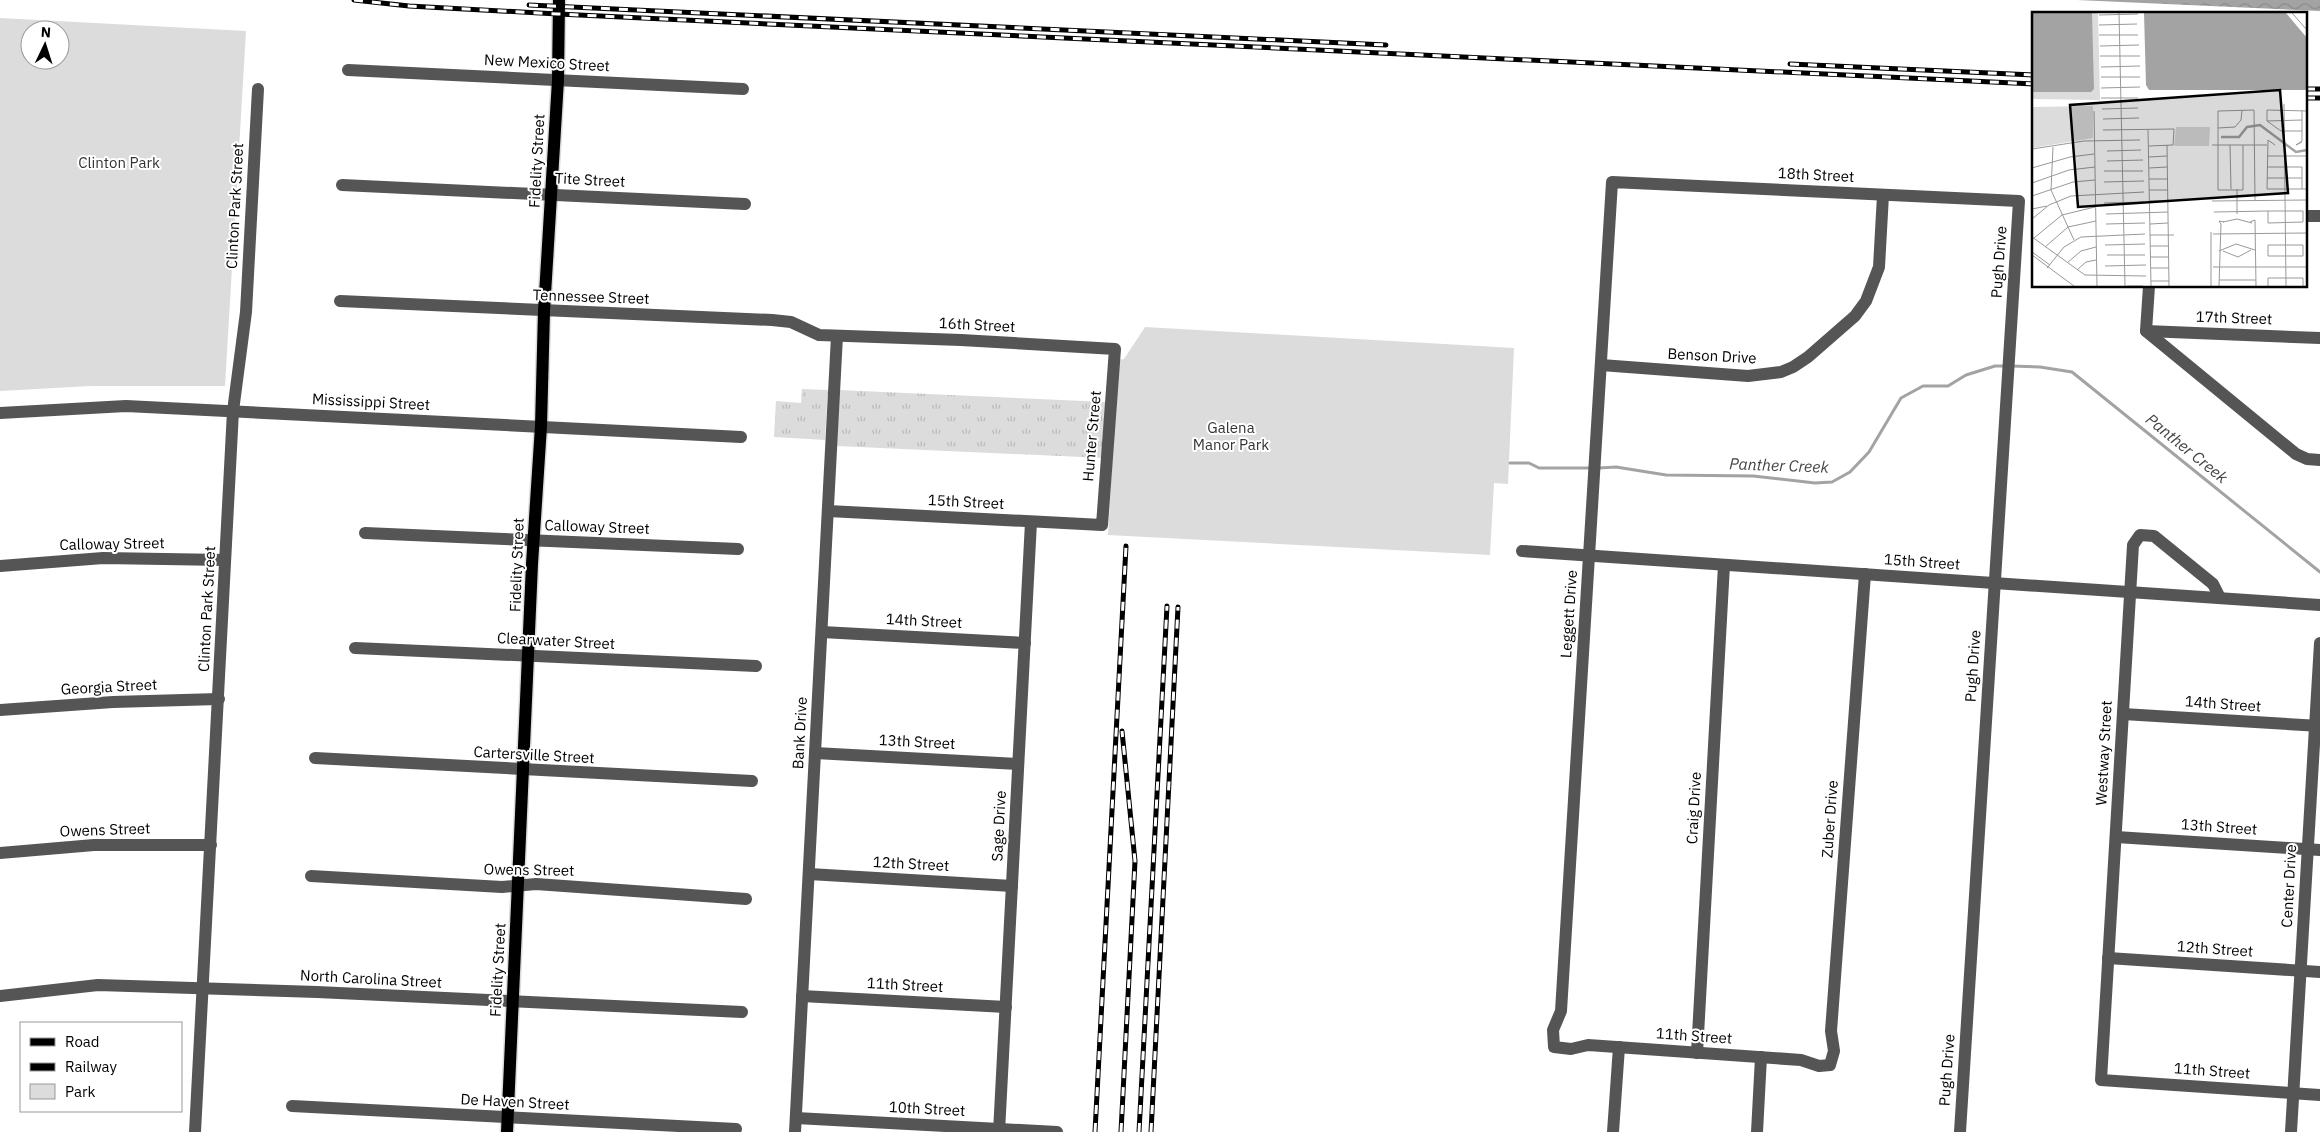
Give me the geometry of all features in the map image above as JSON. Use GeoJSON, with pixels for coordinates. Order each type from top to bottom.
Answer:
{"type":"FeatureCollection","features":[{"type":"Feature","properties":{"kind":"main road","name":"Fidelity Street"},"geometry":{"type":"LineString","coordinates":[[507,1132],[534,540],[541,426],[544,311],[558,80],[559,0]]}},
{"type":"Feature","properties":{"kind":"street","name":"New Mexico Street"},"geometry":{"type":"LineString","coordinates":[[348,70],[743,89]]}},
{"type":"Feature","properties":{"kind":"street","name":"Clinton Park Street"},"geometry":{"type":"LineString","coordinates":[[195,1132],[233,412],[246,312],[258,89]]}},
{"type":"Feature","properties":{"kind":"street","name":"18th Street"},"geometry":{"type":"LineString","coordinates":[[1612,182],[2019,202]]}},
{"type":"Feature","properties":{"kind":"street","name":"Leggett Drive"},"geometry":{"type":"LineString","coordinates":[[1554,1047],[1553,1030],[1561,1011],[1612,182]]}},
{"type":"Feature","properties":{"kind":"street","name":"Tite Street"},"geometry":{"type":"LineString","coordinates":[[342,185],[745,204]]}},
{"type":"Feature","properties":{"kind":"street","name":"Benson Drive"},"geometry":{"type":"LineString","coordinates":[[1601,366],[1748,376],[1781,372],[1793,367],[1808,357],[1848,322],[1866,301],[1878,267],[1883,195]]}},
{"type":"Feature","properties":{"kind":"street","name":"Pugh Drive"},"geometry":{"type":"LineString","coordinates":[[1960,1132],[2019,202]]}},
{"type":"Feature","properties":{"kind":"street"},"geometry":{"type":"LineString","coordinates":[[2149,288],[2146,331],[2296,454],[2307,459],[2320,460]]}},
{"type":"Feature","properties":{"kind":"street","name":"Tennessee Street"},"geometry":{"type":"LineString","coordinates":[[340,301],[772,320],[791,322],[819,335],[837,336]]}},
{"type":"Feature","properties":{"kind":"street","name":"17th Street"},"geometry":{"type":"LineString","coordinates":[[2146,331],[2320,338]]}},
{"type":"Feature","properties":{"kind":"street","name":"16th Street"},"geometry":{"type":"LineString","coordinates":[[837,336],[961,340],[1115,349]]}},
{"type":"Feature","properties":{"kind":"street","name":"Bank Drive"},"geometry":{"type":"LineString","coordinates":[[795,1132],[837,336]]}},
{"type":"Feature","properties":{"kind":"street","name":"Hunter Street"},"geometry":{"type":"LineString","coordinates":[[1102,525],[1115,349]]}},
{"type":"Feature","properties":{"kind":"street","name":"Mississippi Street"},"geometry":{"type":"LineString","coordinates":[[0,413],[126,406],[740,437]]}},
{"type":"Feature","properties":{"kind":"street","name":"15th Street"},"geometry":{"type":"LineString","coordinates":[[828,511],[1102,525]]}},
{"type":"Feature","properties":{"kind":"street","name":"Sage Drive"},"geometry":{"type":"LineString","coordinates":[[999,1131],[1031,522]]}},
{"type":"Feature","properties":{"kind":"street","name":"Calloway Street"},"geometry":{"type":"LineString","coordinates":[[365,533],[738,550]]}},
{"type":"Feature","properties":{"kind":"street","name":"Westway Street"},"geometry":{"type":"LineString","coordinates":[[2101,1080],[2133,545],[2140,535],[2154,536],[2213,584],[2220,598]]}},
{"type":"Feature","properties":{"kind":"street","name":"15th Street"},"geometry":{"type":"LineString","coordinates":[[1522,551],[2320,605]]}},
{"type":"Feature","properties":{"kind":"street","name":"Calloway Street"},"geometry":{"type":"LineString","coordinates":[[0,566],[103,558],[225,560]]}},
{"type":"Feature","properties":{"kind":"street","name":"Craig Drive"},"geometry":{"type":"LineString","coordinates":[[1697,1053],[1724,565]]}},
{"type":"Feature","properties":{"kind":"street","name":"Zuber Drive"},"geometry":{"type":"LineString","coordinates":[[1830,1065],[1834,1050],[1831,1031],[1865,574]]}},
{"type":"Feature","properties":{"kind":"street","name":"14th Street"},"geometry":{"type":"LineString","coordinates":[[822,632],[1025,643]]}},
{"type":"Feature","properties":{"kind":"street","name":"Center Drive"},"geometry":{"type":"LineString","coordinates":[[2291,1132],[2300,971],[2314,849],[2320,643]]}},
{"type":"Feature","properties":{"kind":"street","name":"Clearwater Street"},"geometry":{"type":"LineString","coordinates":[[356,648],[756,666]]}},
{"type":"Feature","properties":{"kind":"street","name":"Georgia Street"},"geometry":{"type":"LineString","coordinates":[[0,710],[113,702],[219,699]]}},
{"type":"Feature","properties":{"kind":"street","name":"14th Street"},"geometry":{"type":"LineString","coordinates":[[2123,714],[2318,726]]}},
{"type":"Feature","properties":{"kind":"street","name":"13th Street"},"geometry":{"type":"LineString","coordinates":[[815,753],[1018,764]]}},
{"type":"Feature","properties":{"kind":"street","name":"Cartersville Street"},"geometry":{"type":"LineString","coordinates":[[315,758],[524,771],[752,781]]}},
{"type":"Feature","properties":{"kind":"street","name":"13th Street"},"geometry":{"type":"LineString","coordinates":[[2116,837],[2314,849]]}},
{"type":"Feature","properties":{"kind":"street","name":"Owens Street"},"geometry":{"type":"LineString","coordinates":[[0,853],[94,844],[211,845]]}},
{"type":"Feature","properties":{"kind":"street","name":"12th Street"},"geometry":{"type":"LineString","coordinates":[[808,874],[1012,886]]}},
{"type":"Feature","properties":{"kind":"street","name":"Owens Street"},"geometry":{"type":"LineString","coordinates":[[311,876],[502,887],[536,884],[746,898]]}},
{"type":"Feature","properties":{"kind":"street","name":"12th Street"},"geometry":{"type":"LineString","coordinates":[[2108,958],[2320,972]]}},
{"type":"Feature","properties":{"kind":"street","name":"North Carolina Street"},"geometry":{"type":"LineString","coordinates":[[0,996],[98,985],[742,1012]]}},
{"type":"Feature","properties":{"kind":"street","name":"11th Street"},"geometry":{"type":"LineString","coordinates":[[802,996],[1006,1007]]}},
{"type":"Feature","properties":{"kind":"street","name":"11th Street"},"geometry":{"type":"LineString","coordinates":[[1554,1047],[1571,1049],[1588,1045],[1619,1047],[1801,1060],[1819,1066],[1830,1065]]}},
{"type":"Feature","properties":{"kind":"street"},"geometry":{"type":"LineString","coordinates":[[1613,1132],[1619,1047]]}},
{"type":"Feature","properties":{"kind":"street"},"geometry":{"type":"LineString","coordinates":[[1756,1132],[1761,1057]]}},
{"type":"Feature","properties":{"kind":"street","name":"11th Street"},"geometry":{"type":"LineString","coordinates":[[2101,1080],[2320,1095]]}},
{"type":"Feature","properties":{"kind":"street","name":"De Haven Street"},"geometry":{"type":"LineString","coordinates":[[292,1106],[736,1129]]}},
{"type":"Feature","properties":{"kind":"street","name":"10th Street"},"geometry":{"type":"LineString","coordinates":[[796,1118],[999,1131],[1057,1132]]}},
{"type":"Feature","properties":{"kind":"green space","name":"Clinton Park"},"geometry":{"type":"Polygon","coordinates":[[[0,18],[38,20],[20,20],[20,70],[70,70],[70,22],[246,31],[225,386],[91,386],[0,391],[0,18]]]}},
{"type":"Feature","properties":{"kind":"green space","name":"Galena Manor Park"},"geometry":{"type":"Polygon","coordinates":[[[1145,327],[1514,348],[1508,484],[1494,483],[1490,555],[1108,535],[1118,360],[1124,359],[1145,327]]]}},
{"type":"Feature","properties":{"kind":"green space"},"geometry":{"type":"Polygon","coordinates":[[[802,389],[828,390],[825,440],[774,437],[776,401],[801,403],[802,389]]]}},
{"type":"Feature","properties":{"kind":"green space"},"geometry":{"type":"Polygon","coordinates":[[[839,390],[1106,402],[1104,458],[837,446],[839,390]]]}},
{"type":"Feature","properties":{"kind":"water"},"geometry":{"type":"Polygon","coordinates":[[[2077,0],[2320,0],[2320,11],[2077,0]]]}},
{"type":"Feature","properties":{"kind":"waterway","name":"Panther Creek"},"geometry":{"type":"LineString","coordinates":[[1599,468],[1616,467],[1666,475],[1753,476],[1815,483],[1832,482],[1850,472],[1869,452],[1901,398],[1923,386],[1948,386],[1966,375],[1995,366],[2004,366]]}},
{"type":"Feature","properties":{"kind":"waterway","name":"Panther Creek"},"geometry":{"type":"LineString","coordinates":[[2011,366],[2040,367],[2072,372],[2320,572]]}},
{"type":"Feature","properties":{"kind":"waterway","name":"Panther Creek"},"geometry":{"type":"LineString","coordinates":[[1510,463],[1529,463],[1539,468],[1592,468]]}},
{"type":"Feature","properties":{"kind":"railway"},"geometry":{"type":"LineString","coordinates":[[354,0],[409,6],[558,14],[2032,84]]}},
{"type":"Feature","properties":{"kind":"railway"},"geometry":{"type":"LineString","coordinates":[[529,5],[1386,45]]}},
{"type":"Feature","properties":{"kind":"railway"},"geometry":{"type":"LineString","coordinates":[[1790,64],[2032,75]]}},
{"type":"Feature","properties":{"kind":"railway"},"geometry":{"type":"LineString","coordinates":[[2308,89],[2320,89]]}},
{"type":"Feature","properties":{"kind":"railway"},"geometry":{"type":"LineString","coordinates":[[2308,98],[2320,98]]}},
{"type":"Feature","properties":{"kind":"railway"},"geometry":{"type":"LineString","coordinates":[[1095,1132],[1126,546]]}},
{"type":"Feature","properties":{"kind":"railway"},"geometry":{"type":"LineString","coordinates":[[1139,1132],[1167,606]]}},
{"type":"Feature","properties":{"kind":"railway"},"geometry":{"type":"LineString","coordinates":[[1151,1132],[1178,607]]}},
{"type":"Feature","properties":{"kind":"railway"},"geometry":{"type":"LineString","coordinates":[[1121,1132],[1135,861],[1122,731]]}}]}
